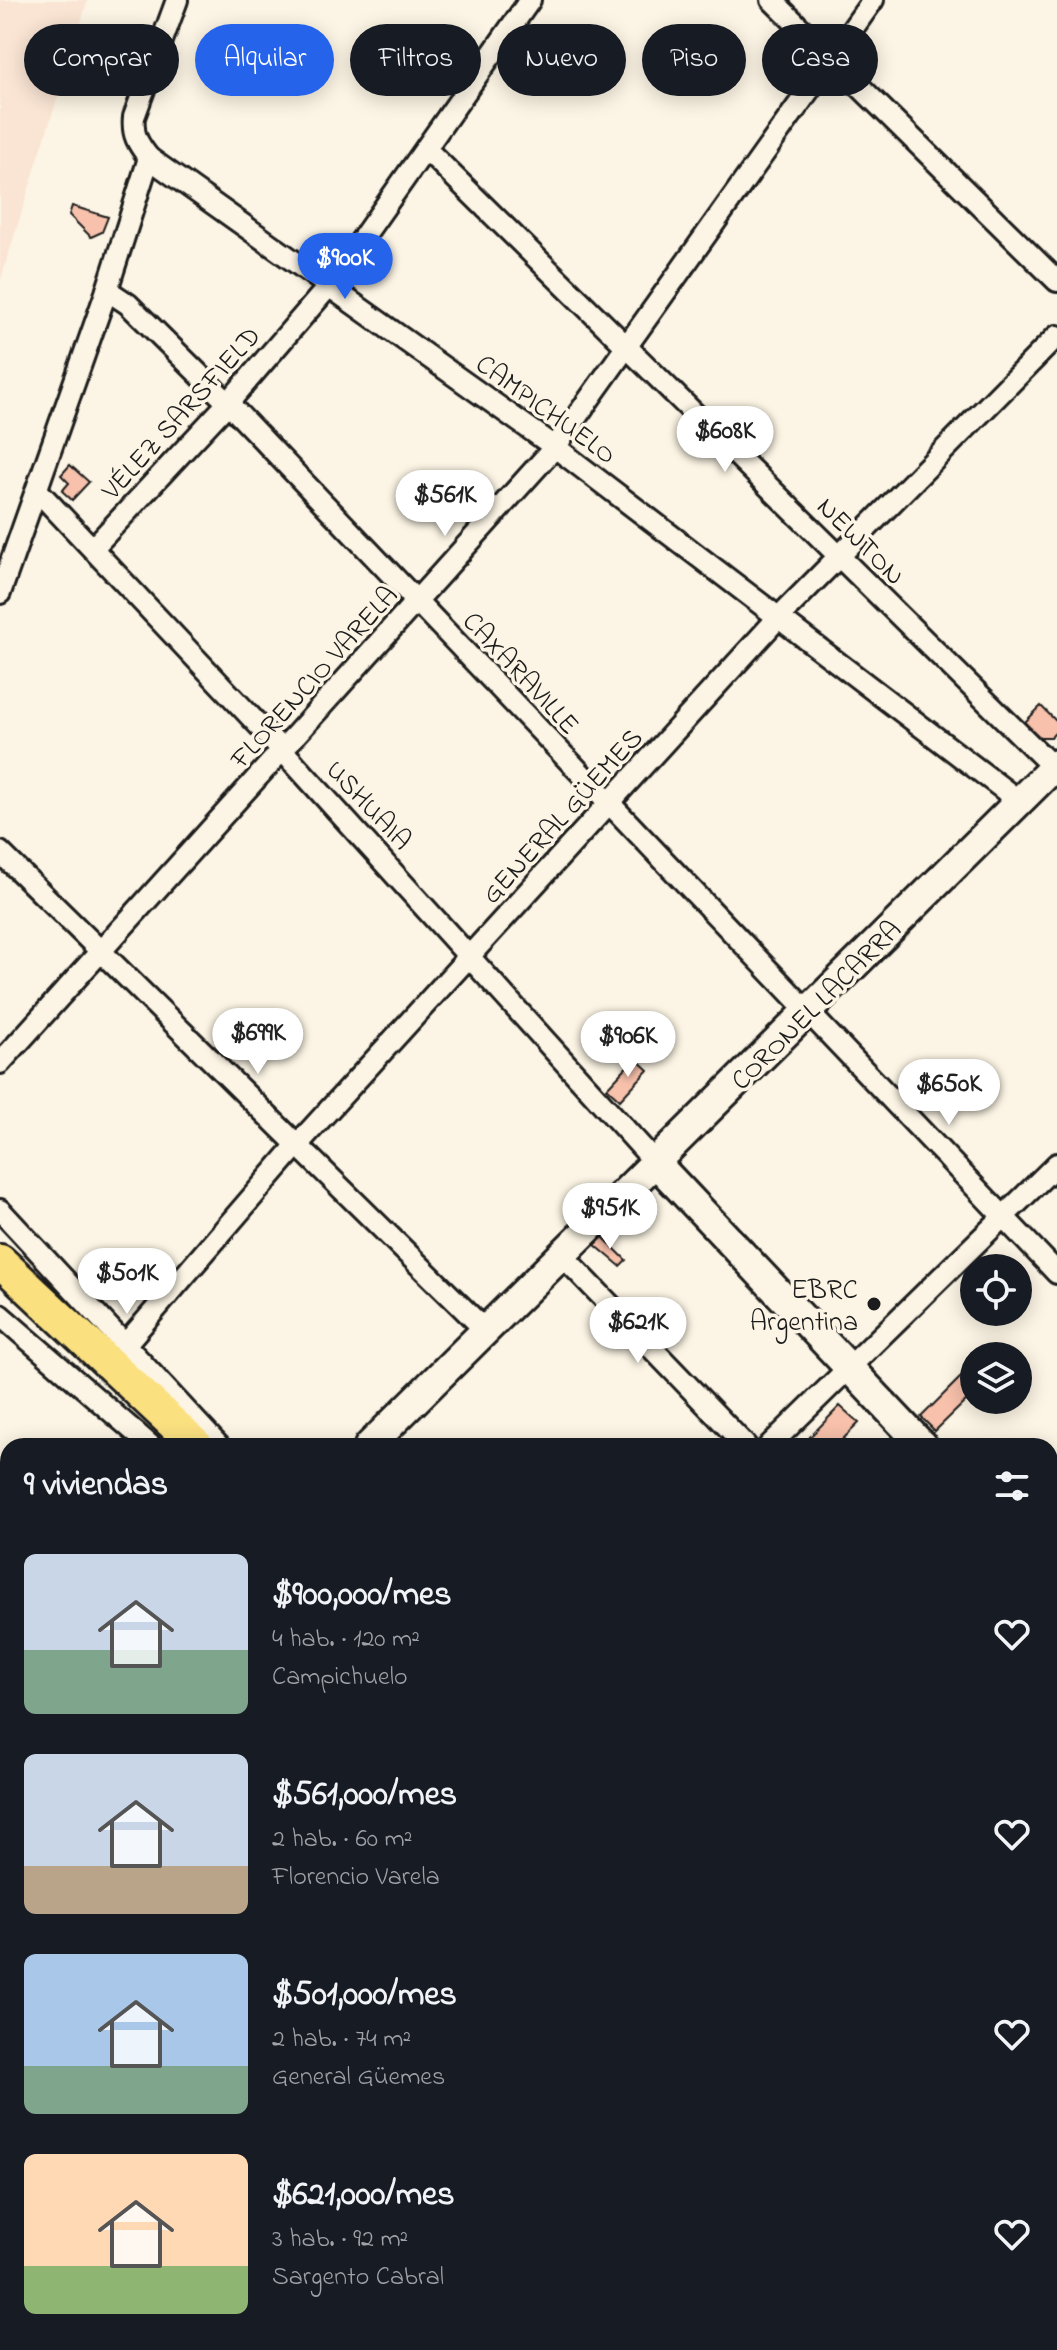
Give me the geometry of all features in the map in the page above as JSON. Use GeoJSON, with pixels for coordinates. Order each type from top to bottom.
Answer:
{"type":"FeatureCollection","features":[{"type":"Feature","properties":{"kind":"main road"},"geometry":{"type":"LineString","coordinates":[[0,1261],[188,1438]]}},
{"type":"Feature","properties":{"kind":"street"},"geometry":{"type":"LineString","coordinates":[[0,593],[107,290],[149,158],[137,142],[133,129],[134,117],[177,0]]}},
{"type":"Feature","properties":{"kind":"street","name":"VÉLEZ SARSFIELD"},"geometry":{"type":"LineString","coordinates":[[93,548],[228,403],[329,286],[530,0]]}},
{"type":"Feature","properties":{"kind":"street"},"geometry":{"type":"LineString","coordinates":[[772,0],[797,24]]}},
{"type":"Feature","properties":{"kind":"street","name":"FLORENCIO VARELA"},"geometry":{"type":"LineString","coordinates":[[856,24],[873,0]]}},
{"type":"Feature","properties":{"kind":"street","name":"FLORENCIO VARELA"},"geometry":{"type":"LineString","coordinates":[[0,1063],[555,447],[804,96]]}},
{"type":"Feature","properties":{"kind":"street"},"geometry":{"type":"LineString","coordinates":[[871,96],[1057,281]]}},
{"type":"Feature","properties":{"kind":"street","name":"NEWTON"},"geometry":{"type":"LineString","coordinates":[[427,150],[628,344],[840,559],[1056,768]]}},
{"type":"Feature","properties":{"kind":"street","name":"CAMPICHUELO"},"geometry":{"type":"LineString","coordinates":[[149,158],[555,447],[1019,801]]}},
{"type":"Feature","properties":{"kind":"street","name":"CAXARAVILLE"},"geometry":{"type":"LineString","coordinates":[[107,290],[128,304],[228,403],[1057,1273]]}},
{"type":"Feature","properties":{"kind":"street","name":"GENERAL GÜEMES"},"geometry":{"type":"LineString","coordinates":[[124,1346],[297,1145],[472,957],[777,619],[840,559],[1057,336]]}},
{"type":"Feature","properties":{"kind":"street","name":"USHUAIA"},"geometry":{"type":"LineString","coordinates":[[37,490],[283,751],[655,1162]]}},
{"type":"Feature","properties":{"kind":"street","name":"CORONEL LACARRA"},"geometry":{"type":"LineString","coordinates":[[377,1438],[1019,801],[1056,768]]}},
{"type":"Feature","properties":{"kind":"street"},"geometry":{"type":"LineString","coordinates":[[0,852],[485,1330]]}},
{"type":"Feature","properties":{"kind":"street"},"geometry":{"type":"LineString","coordinates":[[655,1162],[915,1438]]}},
{"type":"Feature","properties":{"kind":"street"},"geometry":{"type":"LineString","coordinates":[[777,1438],[1057,1164]]}},
{"type":"Feature","properties":{"kind":"street"},"geometry":{"type":"LineString","coordinates":[[0,1210],[211,1438]]}},
{"type":"Feature","properties":{"kind":"street"},"geometry":{"type":"LineString","coordinates":[[561,1254],[738,1438]]}},
{"type":"Feature","properties":{"kind":"street"},"geometry":{"type":"LineString","coordinates":[[0,1315],[142,1438]]}},
{"type":"Feature","properties":{"kind":"shaded area"},"geometry":{"type":"Polygon","coordinates":[[[0,0],[88,0],[81,24],[24,24],[24,96],[58,96],[0,282],[0,0]]]}},
{"type":"Feature","properties":{"kind":"building"},"geometry":{"type":"Polygon","coordinates":[[[72,206],[108,217],[102,232],[91,237],[69,215],[72,206]]]}},
{"type":"Feature","properties":{"kind":"building"},"geometry":{"type":"Polygon","coordinates":[[[70,465],[89,482],[72,500],[62,491],[69,483],[61,475],[70,465]]]}},
{"type":"Feature","properties":{"kind":"building"},"geometry":{"type":"Polygon","coordinates":[[[1041,706],[1057,722],[1057,731],[1051,737],[1037,737],[1024,723],[1041,706]]]}},
{"type":"Feature","properties":{"kind":"building"},"geometry":{"type":"Polygon","coordinates":[[[635,1058],[648,1070],[620,1100],[607,1088],[635,1058]]]}},
{"type":"Feature","properties":{"kind":"building"},"geometry":{"type":"Polygon","coordinates":[[[603,1237],[626,1260],[620,1266],[595,1245],[603,1237]]]}},
{"type":"Feature","properties":{"kind":"building"},"geometry":{"type":"Polygon","coordinates":[[[960,1378],[960,1407],[935,1431],[921,1417],[960,1378]]]}},
{"type":"Feature","properties":{"kind":"building"},"geometry":{"type":"Polygon","coordinates":[[[840,1406],[859,1423],[844,1438],[809,1438],[840,1406]]]}},
{"type":"Feature","properties":{"kind":"place","name":"EBRC Argentina"},"geometry":{"type":"Point","coordinates":[874,1304]}}]}
